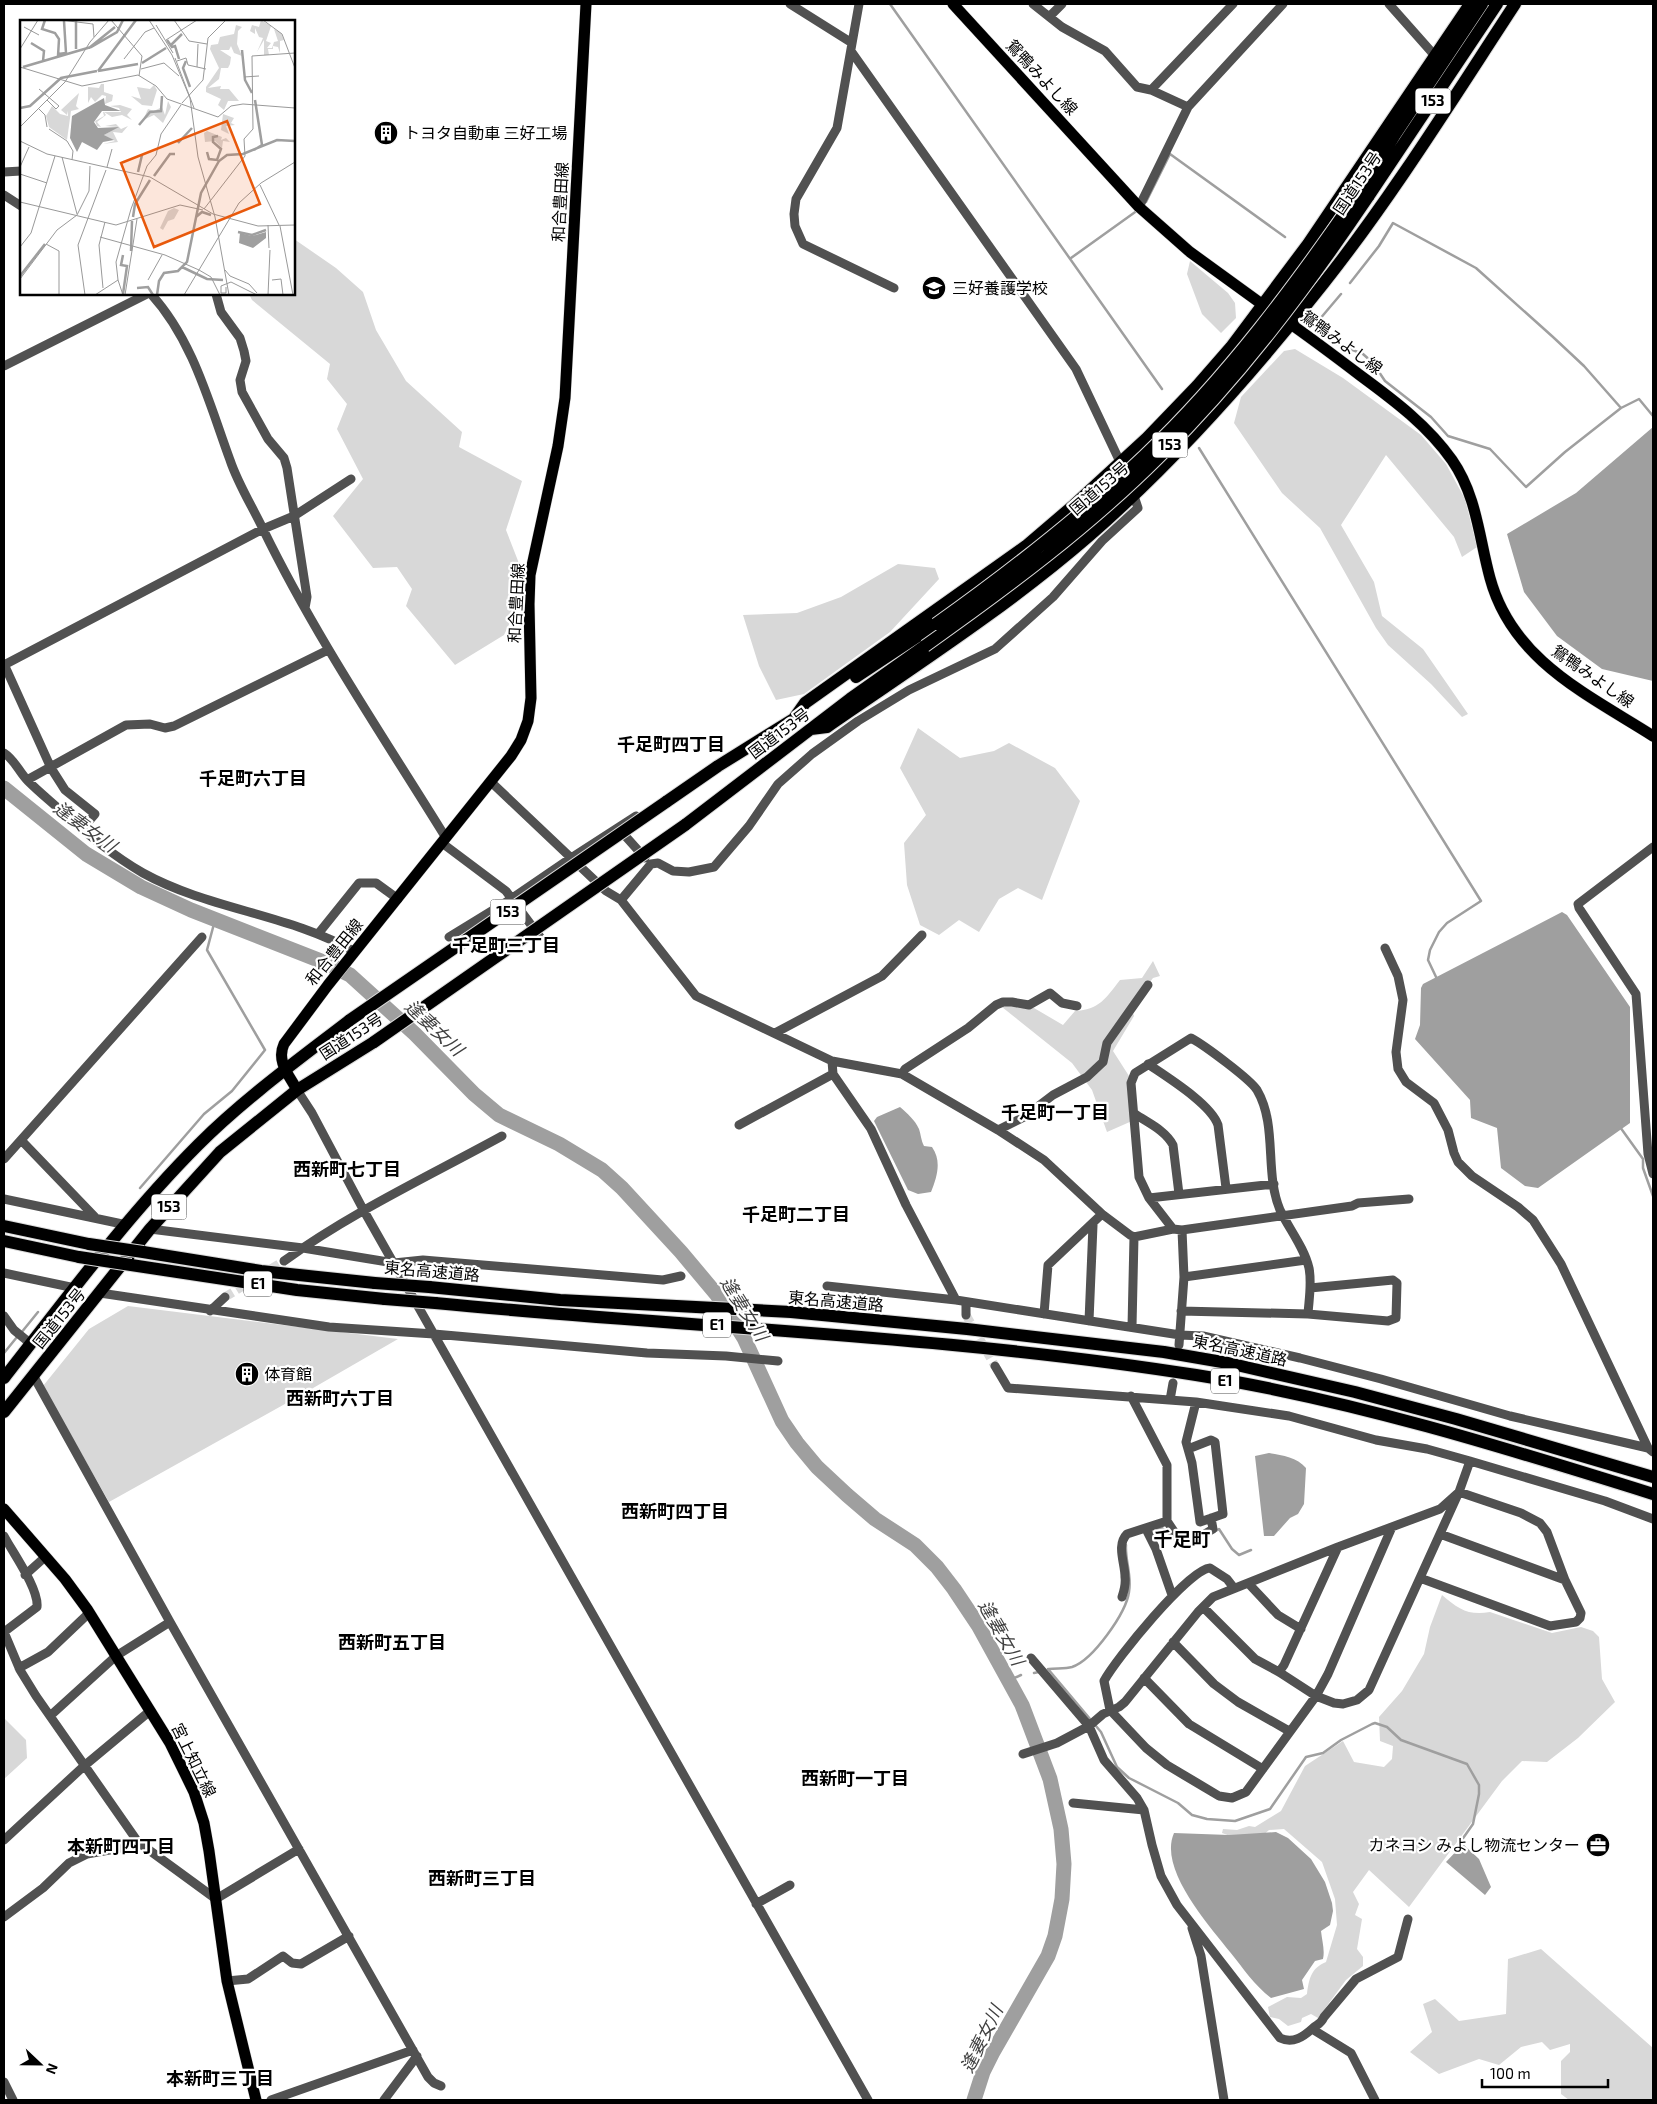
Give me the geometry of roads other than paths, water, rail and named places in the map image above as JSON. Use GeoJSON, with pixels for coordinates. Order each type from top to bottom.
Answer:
{"type":"FeatureCollection","features":[{"type":"Feature","properties":{"kind":"highway"},"geometry":{"type":"LineString","coordinates":[[793,720],[805,703],[1026,546],[1147,438],[1197,386],[1231,346],[1308,244],[1470,4]]}},
{"type":"Feature","properties":{"kind":"highway","name":"国道153号"},"geometry":{"type":"LineString","coordinates":[[4,1412],[150,1229],[220,1152],[254,1122],[297,1090],[374,1042],[685,825],[1048,555],[1160,457],[1216,397],[1284,315],[1330,252],[1364,194],[1394,136],[1482,4]]}},
{"type":"Feature","properties":{"kind":"highway","name":"国道153号"},"geometry":{"type":"LineString","coordinates":[[4,1378],[127,1225],[198,1144],[241,1106],[350,1020],[718,766],[793,720],[936,624],[1034,550],[1146,454],[1257,332],[1364,194],[1497,4]]}},
{"type":"Feature","properties":{"kind":"highway"},"geometry":{"type":"LineString","coordinates":[[811,730],[827,727],[975,623],[1057,562],[1134,494],[1225,402],[1324,283],[1367,224],[1515,4]]}},
{"type":"Feature","properties":{"kind":"highway","name":"東名高速道路"},"geometry":{"type":"LineString","coordinates":[[4,1226],[89,1244],[261,1271],[560,1300],[791,1312],[1074,1340],[1164,1352],[1228,1363],[1374,1397],[1653,1477]]}},
{"type":"Feature","properties":{"kind":"highway","name":"東名高速道路"},"geometry":{"type":"LineString","coordinates":[[4,1241],[131,1266],[297,1290],[559,1316],[785,1331],[1012,1350],[1208,1377],[1404,1420],[1653,1494]]}},
{"type":"Feature","properties":{"kind":"main road","name":"和合豊田線"},"geometry":{"type":"LineString","coordinates":[[297,1090],[280,1060],[281,1051],[328,985],[511,756],[521,740],[528,721],[530,698],[528,604],[530,575],[558,446],[565,398],[586,4]]}},
{"type":"Feature","properties":{"kind":"main road","name":"鴛鴨みよし線"},"geometry":{"type":"LineString","coordinates":[[953,4],[1139,207],[1190,252],[1406,410],[1434,436],[1454,462],[1472,499],[1482,533],[1490,578],[1501,608],[1520,640],[1545,665],[1653,736]]}},
{"type":"Feature","properties":{"kind":"main road","name":"宮上知立線"},"geometry":{"type":"LineString","coordinates":[[4,1509],[44,1558],[65,1579],[90,1613],[170,1743],[194,1792],[204,1823],[227,1981],[256,2100]]}},
{"type":"Feature","properties":{"kind":"street"},"geometry":{"type":"LineString","coordinates":[[621,900],[651,864],[658,863],[673,871],[689,872],[714,867],[749,826],[778,784],[812,754],[858,721],[909,690],[995,649],[1053,597],[1102,541],[1138,508],[1120,461],[1076,369],[852,47],[790,4]]}},
{"type":"Feature","properties":{"kind":"street"},"geometry":{"type":"LineString","coordinates":[[859,4],[837,128],[796,199],[795,226],[803,244],[894,288]]}},
{"type":"Feature","properties":{"kind":"street"},"geometry":{"type":"LineString","coordinates":[[1033,4],[1062,27],[1105,50],[1137,87],[1152,90],[1188,107]]}},
{"type":"Feature","properties":{"kind":"street"},"geometry":{"type":"LineString","coordinates":[[1050,16],[1062,4]]}},
{"type":"Feature","properties":{"kind":"street"},"geometry":{"type":"LineString","coordinates":[[1152,90],[1233,4]]}},
{"type":"Feature","properties":{"kind":"street"},"geometry":{"type":"LineString","coordinates":[[1139,207],[1188,107],[1282,4]]}},
{"type":"Feature","properties":{"kind":"street"},"geometry":{"type":"LineString","coordinates":[[1393,6],[1436,57]]}},
{"type":"Feature","properties":{"kind":"street"},"geometry":{"type":"LineString","coordinates":[[4,172],[20,171]]}},
{"type":"Feature","properties":{"kind":"street"},"geometry":{"type":"LineString","coordinates":[[4,195],[20,205]]}},
{"type":"Feature","properties":{"kind":"street"},"geometry":{"type":"LineString","coordinates":[[4,366],[145,295]]}},
{"type":"Feature","properties":{"kind":"street"},"geometry":{"type":"LineString","coordinates":[[153,295],[164,308],[200,374],[231,463],[294,591],[328,650],[444,840],[506,891],[540,937]]}},
{"type":"Feature","properties":{"kind":"street"},"geometry":{"type":"LineString","coordinates":[[216,295],[221,312],[240,338],[244,350],[246,361],[240,380],[242,392],[268,439],[284,458],[287,468],[307,597],[305,608]]}},
{"type":"Feature","properties":{"kind":"street"},"geometry":{"type":"LineString","coordinates":[[82,829],[95,814],[65,790],[51,768],[4,665],[263,530],[294,516],[351,479]]}},
{"type":"Feature","properties":{"kind":"street"},"geometry":{"type":"LineString","coordinates":[[27,780],[126,726],[150,724],[165,728],[174,726],[328,650]]}},
{"type":"Feature","properties":{"kind":"street"},"geometry":{"type":"LineString","coordinates":[[449,937],[511,899],[617,827],[640,814],[729,752]]}},
{"type":"Feature","properties":{"kind":"street"},"geometry":{"type":"LineString","coordinates":[[4,753],[10,756],[27,780],[110,853],[163,883],[318,934],[338,942],[354,954]]}},
{"type":"Feature","properties":{"kind":"street"},"geometry":{"type":"LineString","coordinates":[[491,782],[606,891],[621,900],[696,996],[832,1061],[902,1074],[998,1130],[1044,1160],[1102,1214],[1124,1232],[1134,1237],[1352,1206],[1358,1203],[1409,1199]]}},
{"type":"Feature","properties":{"kind":"street"},"geometry":{"type":"LineString","coordinates":[[617,827],[651,864]]}},
{"type":"Feature","properties":{"kind":"street"},"geometry":{"type":"LineString","coordinates":[[1653,847],[1578,904],[1636,994],[1648,1154],[1653,1174]]}},
{"type":"Feature","properties":{"kind":"street"},"geometry":{"type":"LineString","coordinates":[[318,934],[360,883],[376,883],[398,898]]}},
{"type":"Feature","properties":{"kind":"street"},"geometry":{"type":"LineString","coordinates":[[775,1033],[882,976],[922,935]]}},
{"type":"Feature","properties":{"kind":"street"},"geometry":{"type":"LineString","coordinates":[[4,1159],[202,937]]}},
{"type":"Feature","properties":{"kind":"street"},"geometry":{"type":"LineString","coordinates":[[1385,948],[1398,976],[1403,1000],[1396,1052],[1398,1069],[1406,1082],[1434,1103],[1448,1130],[1458,1162],[1472,1176],[1518,1207],[1532,1220],[1560,1264],[1651,1450]]}},
{"type":"Feature","properties":{"kind":"street"},"geometry":{"type":"LineString","coordinates":[[998,1130],[1024,1117],[1053,1095],[1087,1077],[1104,1062],[1107,1042],[1148,985]]}},
{"type":"Feature","properties":{"kind":"street"},"geometry":{"type":"LineString","coordinates":[[902,1074],[905,1069],[975,1023],[996,1005],[1003,1002],[1029,1005],[1050,993],[1062,1003],[1077,1006]]}},
{"type":"Feature","properties":{"kind":"street"},"geometry":{"type":"LineString","coordinates":[[1179,1345],[1184,1277],[1177,1230],[1149,1198],[1139,1177],[1131,1083],[1132,1077],[1148,1064],[1191,1038],[1252,1084],[1266,1110],[1274,1184],[1280,1209],[1306,1260],[1310,1288],[1308,1314]]}},
{"type":"Feature","properties":{"kind":"street"},"geometry":{"type":"LineString","coordinates":[[832,1061],[833,1074],[871,1129],[906,1205],[956,1300]]}},
{"type":"Feature","properties":{"kind":"street"},"geometry":{"type":"LineString","coordinates":[[1148,1064],[1203,1104],[1214,1116],[1218,1125],[1226,1188]]}},
{"type":"Feature","properties":{"kind":"street"},"geometry":{"type":"LineString","coordinates":[[739,1125],[833,1074]]}},
{"type":"Feature","properties":{"kind":"street"},"geometry":{"type":"LineString","coordinates":[[297,1090],[312,1113],[364,1211],[868,2100]]}},
{"type":"Feature","properties":{"kind":"street"},"geometry":{"type":"LineString","coordinates":[[1135,1114],[1164,1133],[1173,1145],[1179,1194]]}},
{"type":"Feature","properties":{"kind":"street"},"geometry":{"type":"LineString","coordinates":[[284,1261],[364,1211],[502,1136]]}},
{"type":"Feature","properties":{"kind":"street"},"geometry":{"type":"LineString","coordinates":[[20,1140],[95,1217]]}},
{"type":"Feature","properties":{"kind":"street"},"geometry":{"type":"LineString","coordinates":[[1149,1198],[1274,1184]]}},
{"type":"Feature","properties":{"kind":"street"},"geometry":{"type":"LineString","coordinates":[[4,1199],[127,1225]]}},
{"type":"Feature","properties":{"kind":"street"},"geometry":{"type":"LineString","coordinates":[[1044,1314],[1048,1265],[1102,1214]]}},
{"type":"Feature","properties":{"kind":"street"},"geometry":{"type":"LineString","coordinates":[[1089,1320],[1093,1224]]}},
{"type":"Feature","properties":{"kind":"street"},"geometry":{"type":"LineString","coordinates":[[150,1229],[302,1248],[394,1263],[423,1260],[663,1280],[681,1276]]}},
{"type":"Feature","properties":{"kind":"street"},"geometry":{"type":"LineString","coordinates":[[1132,1327],[1134,1237]]}},
{"type":"Feature","properties":{"kind":"street"},"geometry":{"type":"LineString","coordinates":[[1184,1277],[1306,1260]]}},
{"type":"Feature","properties":{"kind":"street"},"geometry":{"type":"LineString","coordinates":[[4,1273],[76,1288]]}},
{"type":"Feature","properties":{"kind":"street"},"geometry":{"type":"LineString","coordinates":[[1182,1311],[1308,1314],[1388,1321],[1394,1319],[1396,1314],[1397,1283],[1394,1280],[1310,1288]]}},
{"type":"Feature","properties":{"kind":"street"},"geometry":{"type":"LineString","coordinates":[[827,1286],[956,1300],[1180,1335],[1203,1336],[1300,1358],[1382,1379],[1510,1416],[1651,1450]]}},
{"type":"Feature","properties":{"kind":"street"},"geometry":{"type":"LineString","coordinates":[[100,1293],[210,1311],[329,1327],[434,1334],[647,1354],[726,1356],[778,1360]]}},
{"type":"Feature","properties":{"kind":"street"},"geometry":{"type":"LineString","coordinates":[[210,1311],[225,1297]]}},
{"type":"Feature","properties":{"kind":"street"},"geometry":{"type":"LineString","coordinates":[[966,1302],[966,1315]]}},
{"type":"Feature","properties":{"kind":"street"},"geometry":{"type":"LineString","coordinates":[[4,1316],[14,1330],[31,1344]]}},
{"type":"Feature","properties":{"kind":"street"},"geometry":{"type":"LineString","coordinates":[[995,1366],[1008,1388],[1196,1402],[1289,1416],[1376,1440],[1426,1449],[1470,1461],[1605,1501],[1653,1519]]}},
{"type":"Feature","properties":{"kind":"street"},"geometry":{"type":"LineString","coordinates":[[33,1375],[170,1622],[428,2077],[434,2083],[441,2086]]}},
{"type":"Feature","properties":{"kind":"street"},"geometry":{"type":"LineString","coordinates":[[1170,1400],[1173,1383]]}},
{"type":"Feature","properties":{"kind":"street"},"geometry":{"type":"LineString","coordinates":[[1131,1396],[1167,1465],[1167,1521],[1186,1545],[1213,1529],[1211,1518]]}},
{"type":"Feature","properties":{"kind":"street"},"geometry":{"type":"LineString","coordinates":[[1188,1449],[1211,1440],[1214,1442],[1223,1514],[1200,1522],[1192,1463],[1188,1449],[1186,1442],[1196,1402]]}},
{"type":"Feature","properties":{"kind":"street"},"geometry":{"type":"LineString","coordinates":[[1203,1607],[1255,1660],[1279,1672],[1316,1696],[1334,1703],[1343,1704],[1357,1700],[1369,1690],[1459,1492],[1470,1461]]}},
{"type":"Feature","properties":{"kind":"street"},"geometry":{"type":"LineString","coordinates":[[1023,1754],[1057,1743],[1089,1726],[1110,1710],[1119,1707],[1203,1607],[1213,1598],[1338,1546],[1440,1508],[1459,1492]]}},
{"type":"Feature","properties":{"kind":"street"},"geometry":{"type":"LineString","coordinates":[[1420,1578],[1550,1626],[1576,1622],[1580,1618],[1580,1612],[1565,1580],[1547,1532],[1540,1523],[1521,1513],[1459,1492]]}},
{"type":"Feature","properties":{"kind":"street"},"geometry":{"type":"LineString","coordinates":[[1122,1597],[1125,1578],[1122,1542],[1127,1534],[1167,1521]]}},
{"type":"Feature","properties":{"kind":"street"},"geometry":{"type":"LineString","coordinates":[[1234,1588],[1227,1579],[1210,1568],[1192,1576],[1172,1595],[1104,1680],[1110,1710],[1156,1757],[1186,1778],[1218,1796],[1232,1798],[1243,1794],[1316,1696],[1328,1674],[1392,1527]]}},
{"type":"Feature","properties":{"kind":"street"},"geometry":{"type":"LineString","coordinates":[[1146,1529],[1156,1549],[1172,1595]]}},
{"type":"Feature","properties":{"kind":"street"},"geometry":{"type":"LineString","coordinates":[[1440,1534],[1565,1580]]}},
{"type":"Feature","properties":{"kind":"street"},"geometry":{"type":"LineString","coordinates":[[4,1536],[38,1601],[37,1608],[4,1632],[19,1668],[84,1766],[138,1842],[216,1899],[299,1849]]}},
{"type":"Feature","properties":{"kind":"street"},"geometry":{"type":"LineString","coordinates":[[1279,1672],[1284,1666],[1338,1546]]}},
{"type":"Feature","properties":{"kind":"street"},"geometry":{"type":"LineString","coordinates":[[25,1575],[44,1558]]}},
{"type":"Feature","properties":{"kind":"street"},"geometry":{"type":"LineString","coordinates":[[1248,1583],[1278,1615],[1301,1629]]}},
{"type":"Feature","properties":{"kind":"street"},"geometry":{"type":"LineString","coordinates":[[19,1668],[48,1652],[90,1613]]}},
{"type":"Feature","properties":{"kind":"street"},"geometry":{"type":"LineString","coordinates":[[50,1716],[116,1656],[170,1622]]}},
{"type":"Feature","properties":{"kind":"street"},"geometry":{"type":"LineString","coordinates":[[1173,1642],[1214,1684],[1238,1702],[1289,1731]]}},
{"type":"Feature","properties":{"kind":"street"},"geometry":{"type":"LineString","coordinates":[[1031,1658],[1089,1726],[1104,1760],[1144,1810],[1161,1876],[1177,1905],[1280,2038],[1292,2040],[1304,2037],[1322,2023],[1324,2017],[1356,1978],[1398,1957],[1408,1919]]}},
{"type":"Feature","properties":{"kind":"street"},"geometry":{"type":"LineString","coordinates":[[1144,1678],[1189,1724],[1263,1768]]}},
{"type":"Feature","properties":{"kind":"street"},"geometry":{"type":"LineString","coordinates":[[4,1840],[84,1766],[150,1711]]}},
{"type":"Feature","properties":{"kind":"street"},"geometry":{"type":"LineString","coordinates":[[1073,1803],[1144,1810]]}},
{"type":"Feature","properties":{"kind":"street"},"geometry":{"type":"LineString","coordinates":[[4,1917],[44,1888],[69,1863],[87,1854],[126,1847],[138,1842]]}},
{"type":"Feature","properties":{"kind":"street"},"geometry":{"type":"LineString","coordinates":[[756,1904],[790,1885]]}},
{"type":"Feature","properties":{"kind":"street"},"geometry":{"type":"LineString","coordinates":[[1192,1926],[1201,1956],[1224,2100]]}},
{"type":"Feature","properties":{"kind":"street"},"geometry":{"type":"LineString","coordinates":[[227,1981],[248,1979],[283,1956],[292,1963],[301,1964],[349,1936]]}},
{"type":"Feature","properties":{"kind":"street"},"geometry":{"type":"LineString","coordinates":[[1312,2029],[1352,2054],[1375,2100]]}},
{"type":"Feature","properties":{"kind":"street"},"geometry":{"type":"LineString","coordinates":[[271,2100],[415,2053]]}},
{"type":"Feature","properties":{"kind":"street"},"geometry":{"type":"LineString","coordinates":[[384,2100],[415,2053]]}},
{"type":"Feature","properties":{"kind":"street"},"geometry":{"type":"LineString","coordinates":[[4,2082],[13,2100]]}},
{"type":"Feature","properties":{"kind":"waterway"},"geometry":{"type":"LineString","coordinates":[[890,4],[1162,389]]}},
{"type":"Feature","properties":{"kind":"waterway"},"geometry":{"type":"LineString","coordinates":[[1146,202],[1170,154],[1285,237]]}},
{"type":"Feature","properties":{"kind":"waterway"},"geometry":{"type":"LineString","coordinates":[[1071,258],[1138,210]]}},
{"type":"Feature","properties":{"kind":"waterway"},"geometry":{"type":"LineString","coordinates":[[1350,283],[1379,246],[1393,223],[1476,268],[1584,366],[1621,408],[1639,399],[1653,416]]}},
{"type":"Feature","properties":{"kind":"waterway"},"geometry":{"type":"LineString","coordinates":[[1341,294],[1319,320],[1326,328],[1324,336],[1332,342],[1363,354],[1373,363],[1385,381],[1431,417],[1448,436],[1490,449],[1526,487],[1565,452],[1621,408]]}},
{"type":"Feature","properties":{"kind":"waterway"},"geometry":{"type":"LineString","coordinates":[[1199,448],[1481,901],[1447,923],[1439,932],[1430,950],[1428,960],[1437,979]]}},
{"type":"Feature","properties":{"kind":"waterway","name":"逢妻女川"},"geometry":{"type":"LineString","coordinates":[[4,788],[86,854],[141,887],[191,910],[321,961],[350,975],[415,1034],[474,1094],[499,1115],[559,1144],[602,1170],[622,1188],[681,1252],[717,1295],[744,1338],[782,1421],[817,1467],[875,1519],[915,1545],[937,1567],[954,1589],[978,1625],[1022,1705],[1050,1779],[1061,1829],[1064,1864],[1062,1899],[1055,1936],[1048,1956],[993,2052],[983,2072],[974,2100]]}},
{"type":"Feature","properties":{"kind":"waterway"},"geometry":{"type":"LineString","coordinates":[[140,1188],[204,1114],[232,1091],[265,1050],[207,950],[215,920]]}},
{"type":"Feature","properties":{"kind":"waterway"},"geometry":{"type":"LineString","coordinates":[[1620,1127],[1643,1159],[1643,1168],[1653,1196]]}},
{"type":"Feature","properties":{"kind":"waterway"},"geometry":{"type":"LineString","coordinates":[[21,1333],[38,1312]]}},
{"type":"Feature","properties":{"kind":"waterway"},"geometry":{"type":"LineString","coordinates":[[4,1353],[17,1337]]}},
{"type":"Feature","properties":{"kind":"waterway"},"geometry":{"type":"LineString","coordinates":[[1150,1531],[1162,1528],[1174,1539]]}},
{"type":"Feature","properties":{"kind":"waterway"},"geometry":{"type":"LineString","coordinates":[[1214,1532],[1219,1529],[1232,1549],[1239,1555],[1251,1550]]}},
{"type":"Feature","properties":{"kind":"waterway"},"geometry":{"type":"LineString","coordinates":[[1049,1669],[1069,1668],[1080,1663],[1098,1646],[1122,1612],[1127,1601],[1130,1580],[1126,1545]]}},
{"type":"Feature","properties":{"kind":"waterway"},"geometry":{"type":"LineString","coordinates":[[1048,1669],[1101,1732],[1117,1767],[1129,1778],[1178,1803],[1192,1815],[1207,1819],[1235,1821],[1270,1809],[1306,1757],[1323,1753],[1341,1740],[1372,1724],[1375,1723],[1387,1727],[1401,1740],[1467,1764],[1479,1785],[1473,1824],[1454,1851],[1456,1853]]}},
{"type":"Feature","properties":{"kind":"waterway"},"geometry":{"type":"LineString","coordinates":[[1034,1673],[1039,1672]]}},
{"type":"Feature","properties":{"kind":"waterway"},"geometry":{"type":"LineString","coordinates":[[1010,1680],[1021,1675]]}},
{"type":"Feature","properties":{"kind":"tunnel"},"geometry":{"type":"LineString","coordinates":[[225,1297],[284,1261]]}},
{"type":"Feature","properties":{"kind":"tunnel"},"geometry":{"type":"LineString","coordinates":[[966,1315],[995,1366]]}},
{"type":"Feature","properties":{"kind":"place","name":"トヨタ自動車 三好工場"},"geometry":{"type":"Point","coordinates":[386,133]}},
{"type":"Feature","properties":{"kind":"place","name":"三好養護学校"},"geometry":{"type":"Point","coordinates":[934,288]}},
{"type":"Feature","properties":{"kind":"place","name":"体育館"},"geometry":{"type":"Point","coordinates":[247,1374]}},
{"type":"Feature","properties":{"kind":"place","name":"カネヨシ みよし物流センター"},"geometry":{"type":"Point","coordinates":[1598,1845]}},
{"type":"Feature","properties":{"kind":"district","name":"千足町四丁目"},"geometry":{"type":"Point","coordinates":[671,745]}},
{"type":"Feature","properties":{"kind":"district","name":"千足町六丁目"},"geometry":{"type":"Point","coordinates":[253,779]}},
{"type":"Feature","properties":{"kind":"district","name":"千足町三丁目"},"geometry":{"type":"Point","coordinates":[506,946]}},
{"type":"Feature","properties":{"kind":"district","name":"千足町一丁目"},"geometry":{"type":"Point","coordinates":[1055,1113]}},
{"type":"Feature","properties":{"kind":"district","name":"西新町七丁目"},"geometry":{"type":"Point","coordinates":[347,1170]}},
{"type":"Feature","properties":{"kind":"district","name":"千足町二丁目"},"geometry":{"type":"Point","coordinates":[796,1215]}},
{"type":"Feature","properties":{"kind":"district","name":"西新町六丁目"},"geometry":{"type":"Point","coordinates":[340,1399]}},
{"type":"Feature","properties":{"kind":"district","name":"西新町四丁目"},"geometry":{"type":"Point","coordinates":[675,1512]}},
{"type":"Feature","properties":{"kind":"district","name":"千足町"},"geometry":{"type":"Point","coordinates":[1182,1539]}},
{"type":"Feature","properties":{"kind":"district","name":"西新町五丁目"},"geometry":{"type":"Point","coordinates":[392,1643]}},
{"type":"Feature","properties":{"kind":"district","name":"西新町一丁目"},"geometry":{"type":"Point","coordinates":[855,1779]}},
{"type":"Feature","properties":{"kind":"district","name":"本新町四丁目"},"geometry":{"type":"Point","coordinates":[121,1847]}},
{"type":"Feature","properties":{"kind":"district","name":"西新町三丁目"},"geometry":{"type":"Point","coordinates":[482,1879]}},
{"type":"Feature","properties":{"kind":"district","name":"本新町三丁目"},"geometry":{"type":"Point","coordinates":[220,2079]}}]}
